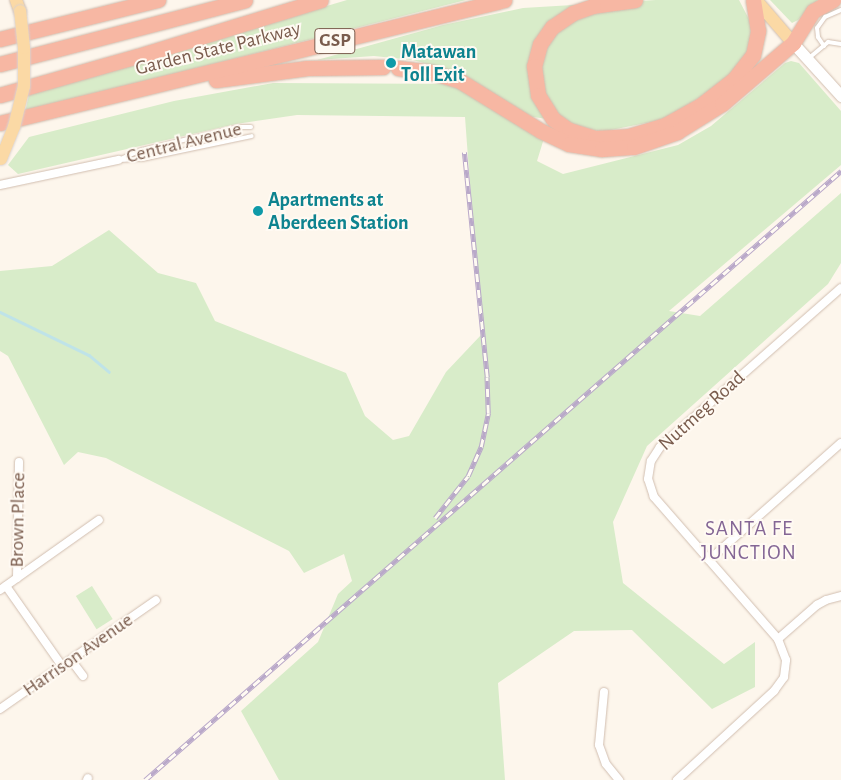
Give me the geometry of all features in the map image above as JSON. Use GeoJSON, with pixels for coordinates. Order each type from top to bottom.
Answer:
{"type":"FeatureCollection","features":[{"type":"Feature","properties":{"kind":"highway"},"geometry":{"type":"LineString","coordinates":[[0,39],[158,0]]}},
{"type":"Feature","properties":{"kind":"highway","name":"Garden State Parkway"},"geometry":{"type":"LineString","coordinates":[[0,64],[245,0]]}},
{"type":"Feature","properties":{"kind":"highway","name":"Garden State Parkway"},"geometry":{"type":"LineString","coordinates":[[0,94],[156,51],[321,0]]}},
{"type":"Feature","properties":{"kind":"highway","name":"Garden State Parkway"},"geometry":{"type":"LineString","coordinates":[[0,123],[504,0]]}},
{"type":"Feature","properties":{"kind":"highway"},"geometry":{"type":"LineString","coordinates":[[635,0],[593,6],[573,13],[552,27],[540,44],[534,66],[538,95],[553,119],[569,130],[595,138],[628,136],[664,125],[701,105],[734,79],[753,55],[758,31],[754,0]]}},
{"type":"Feature","properties":{"kind":"highway"},"geometry":{"type":"LineString","coordinates":[[165,83],[216,80],[306,68],[391,68],[431,72],[460,81],[540,131],[560,141],[592,149],[623,149],[655,141],[699,120],[722,104],[793,43],[813,11],[833,0]]}},
{"type":"Feature","properties":{"kind":"main road"},"geometry":{"type":"LineString","coordinates":[[754,0],[841,96]]}},
{"type":"Feature","properties":{"kind":"main road"},"geometry":{"type":"LineString","coordinates":[[1,160],[14,127],[24,86],[24,48],[18,6]]}},
{"type":"Feature","properties":{"kind":"street","name":"Central Avenue"},"geometry":{"type":"LineString","coordinates":[[0,185],[118,160]]}},
{"type":"Feature","properties":{"kind":"street","name":"Nutmeg Road"},"geometry":{"type":"LineString","coordinates":[[677,780],[779,685],[785,671],[786,660],[778,639],[654,497],[648,479],[651,460],[660,447],[841,288]]}},
{"type":"Feature","properties":{"kind":"street"},"geometry":{"type":"LineString","coordinates":[[709,560],[841,443]]}},
{"type":"Feature","properties":{"kind":"street","name":"Brown Place"},"geometry":{"type":"LineString","coordinates":[[16,578],[19,462]]}},
{"type":"Feature","properties":{"kind":"street"},"geometry":{"type":"LineString","coordinates":[[62,666],[3,588],[99,520]]}},
{"type":"Feature","properties":{"kind":"street"},"geometry":{"type":"LineString","coordinates":[[778,639],[817,605],[826,600],[841,596]]}},
{"type":"Feature","properties":{"kind":"street","name":"Harrison Avenue"},"geometry":{"type":"LineString","coordinates":[[0,710],[156,600]]}},
{"type":"Feature","properties":{"kind":"street"},"geometry":{"type":"LineString","coordinates":[[71,660],[83,676]]}},
{"type":"Feature","properties":{"kind":"street"},"geometry":{"type":"LineString","coordinates":[[604,692],[599,745],[606,764],[619,780]]}},
{"type":"Feature","properties":{"kind":"lane"},"geometry":{"type":"LineString","coordinates":[[824,46],[818,37],[817,28],[824,17],[841,10]]}},
{"type":"Feature","properties":{"kind":"lane"},"geometry":{"type":"LineString","coordinates":[[808,60],[828,42],[841,44]]}},
{"type":"Feature","properties":{"kind":"lane","name":"Central Avenue"},"geometry":{"type":"LineString","coordinates":[[118,160],[142,150],[238,127],[251,127]]}},
{"type":"Feature","properties":{"kind":"lane","name":"Central Avenue"},"geometry":{"type":"LineString","coordinates":[[118,160],[142,159],[252,136]]}},
{"type":"Feature","properties":{"kind":"lane"},"geometry":{"type":"LineString","coordinates":[[185,140],[189,148]]}},
{"type":"Feature","properties":{"kind":"green space"},"geometry":{"type":"Polygon","coordinates":[[[347,0],[466,0],[25,112],[29,94],[347,0]]]}},
{"type":"Feature","properties":{"kind":"green space"},"geometry":{"type":"Polygon","coordinates":[[[656,0],[739,0],[752,25],[751,50],[727,80],[666,119],[601,132],[562,121],[526,116],[441,68],[413,60],[374,56],[317,60],[443,25],[523,8],[656,0]]]}},
{"type":"Feature","properties":{"kind":"green space"},"geometry":{"type":"Polygon","coordinates":[[[770,0],[818,0],[798,20],[792,23],[770,0]]]}},
{"type":"Feature","properties":{"kind":"green space"},"geometry":{"type":"Polygon","coordinates":[[[791,61],[799,63],[841,111],[841,165],[669,311],[700,316],[841,193],[841,263],[828,284],[647,446],[613,522],[623,583],[724,664],[755,642],[755,687],[712,709],[632,630],[574,631],[498,683],[505,780],[279,780],[241,711],[318,642],[338,594],[352,581],[344,554],[304,573],[289,551],[106,458],[78,452],[64,465],[8,356],[0,351],[0,271],[52,266],[109,230],[158,273],[196,283],[215,321],[346,373],[365,416],[393,440],[409,436],[446,372],[481,335],[465,117],[297,115],[236,124],[18,174],[8,165],[29,137],[174,101],[273,83],[461,84],[545,135],[537,161],[563,174],[678,145],[711,126],[785,63],[791,61]]]}},
{"type":"Feature","properties":{"kind":"green space"},"geometry":{"type":"Polygon","coordinates":[[[92,586],[113,619],[97,629],[76,596],[92,586]]]}},
{"type":"Feature","properties":{"kind":"waterway"},"geometry":{"type":"LineString","coordinates":[[0,312],[89,355],[109,372]]}},
{"type":"Feature","properties":{"kind":"railway"},"geometry":{"type":"LineString","coordinates":[[435,518],[468,476],[481,447],[488,413],[487,377],[464,152]]}},
{"type":"Feature","properties":{"kind":"railway"},"geometry":{"type":"LineString","coordinates":[[145,780],[841,171]]}},
{"type":"Feature","properties":{"kind":"place","name":"Matawan Toll Exit"},"geometry":{"type":"Point","coordinates":[391,63]}},
{"type":"Feature","properties":{"kind":"place","name":"Apartments at Aberdeen Station"},"geometry":{"type":"Point","coordinates":[258,211]}},
{"type":"Feature","properties":{"kind":"district","name":"SANTA FE JUNCTION"},"geometry":{"type":"Point","coordinates":[749,541]}}]}
